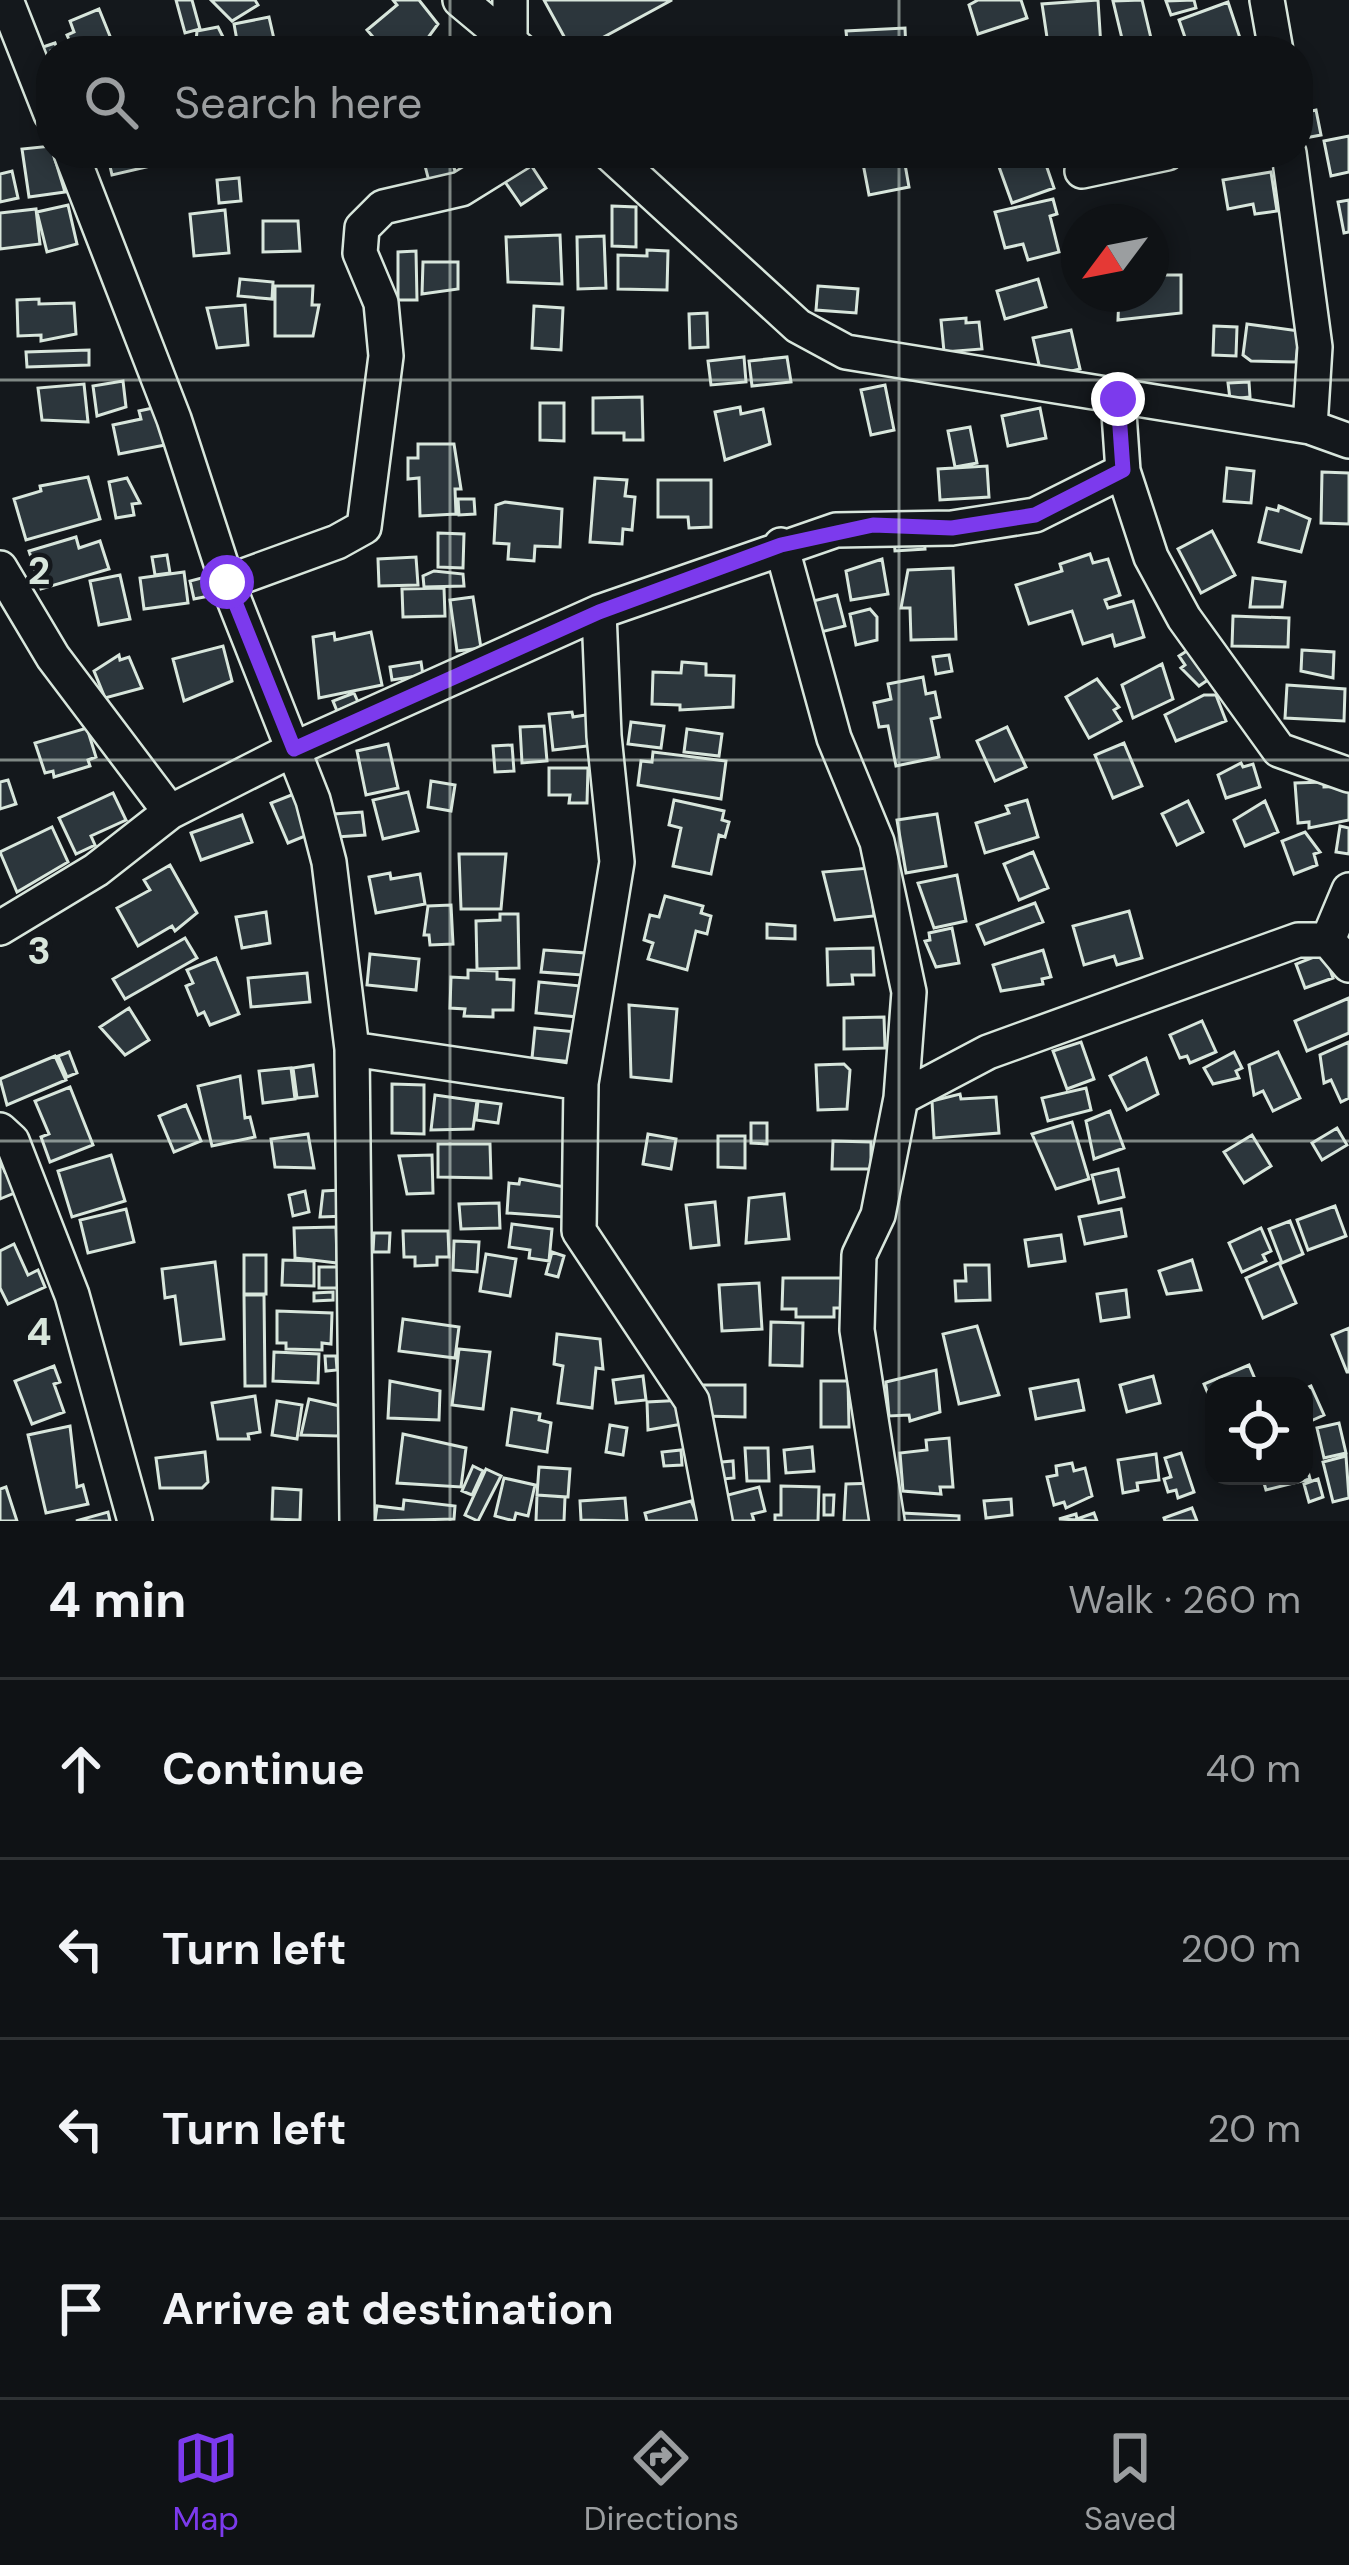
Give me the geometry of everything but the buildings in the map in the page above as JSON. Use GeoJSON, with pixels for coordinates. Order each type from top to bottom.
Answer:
{"type":"FeatureCollection","features":[{"type":"Feature","properties":{"kind":"street"},"geometry":{"type":"LineString","coordinates":[[6,0],[36,76]]}},
{"type":"Feature","properties":{"kind":"street"},"geometry":{"type":"LineString","coordinates":[[460,0],[504,36]]}},
{"type":"Feature","properties":{"kind":"street"},"geometry":{"type":"LineString","coordinates":[[509,0],[514,36]]}},
{"type":"Feature","properties":{"kind":"street"},"geometry":{"type":"LineString","coordinates":[[1268,0],[1274,36]]}},
{"type":"Feature","properties":{"kind":"street"},"geometry":{"type":"LineString","coordinates":[[77,168],[173,419],[227,582],[294,749],[328,862],[352,1049],[357,1521]]}},
{"type":"Feature","properties":{"kind":"street"},"geometry":{"type":"LineString","coordinates":[[227,582],[364,527],[386,356],[381,303],[360,254],[362,228],[382,207],[461,189],[495,168]]}},
{"type":"Feature","properties":{"kind":"street"},"geometry":{"type":"LineString","coordinates":[[624,168],[798,326],[846,352],[1310,427],[1349,441]]}},
{"type":"Feature","properties":{"kind":"street"},"geometry":{"type":"LineString","coordinates":[[1082,171],[1096,168]]}},
{"type":"Feature","properties":{"kind":"street"},"geometry":{"type":"LineString","coordinates":[[1290,168],[1316,347],[1310,427]]}},
{"type":"Feature","properties":{"kind":"street"},"geometry":{"type":"LineString","coordinates":[[1118,399],[1123,470],[1150,557],[1184,618],[1270,740],[1292,756],[1349,775]]}},
{"type":"Feature","properties":{"kind":"street"},"geometry":{"type":"LineString","coordinates":[[0,928],[96,870],[170,812],[294,749],[599,612],[781,545],[873,525],[952,528],[1035,515],[1123,470]]}},
{"type":"Feature","properties":{"kind":"street"},"geometry":{"type":"LineString","coordinates":[[781,545],[834,738],[877,842],[910,992],[901,1097],[878,1215],[859,1255],[857,1330],[887,1521]]}},
{"type":"Feature","properties":{"kind":"street"},"geometry":{"type":"LineString","coordinates":[[0,568],[53,657],[170,812]]}},
{"type":"Feature","properties":{"kind":"street"},"geometry":{"type":"LineString","coordinates":[[599,612],[604,736],[617,862],[581,1083],[579,1231],[692,1401],[715,1521]]}},
{"type":"Feature","properties":{"kind":"street"},"geometry":{"type":"LineString","coordinates":[[901,1097],[988,1052],[1298,940],[1339,953],[1349,890]]}},
{"type":"Feature","properties":{"kind":"street"},"geometry":{"type":"LineString","coordinates":[[352,1049],[581,1083]]}},
{"type":"Feature","properties":{"kind":"street"},"geometry":{"type":"LineString","coordinates":[[0,1130],[12,1141],[72,1295],[135,1521]]}},
{"type":"Feature","properties":{"kind":"route"},"geometry":{"type":"LineString","coordinates":[[227,582],[294,749],[599,612],[781,545],[873,525],[952,528],[1035,515],[1123,470],[1118,399]]}}]}
